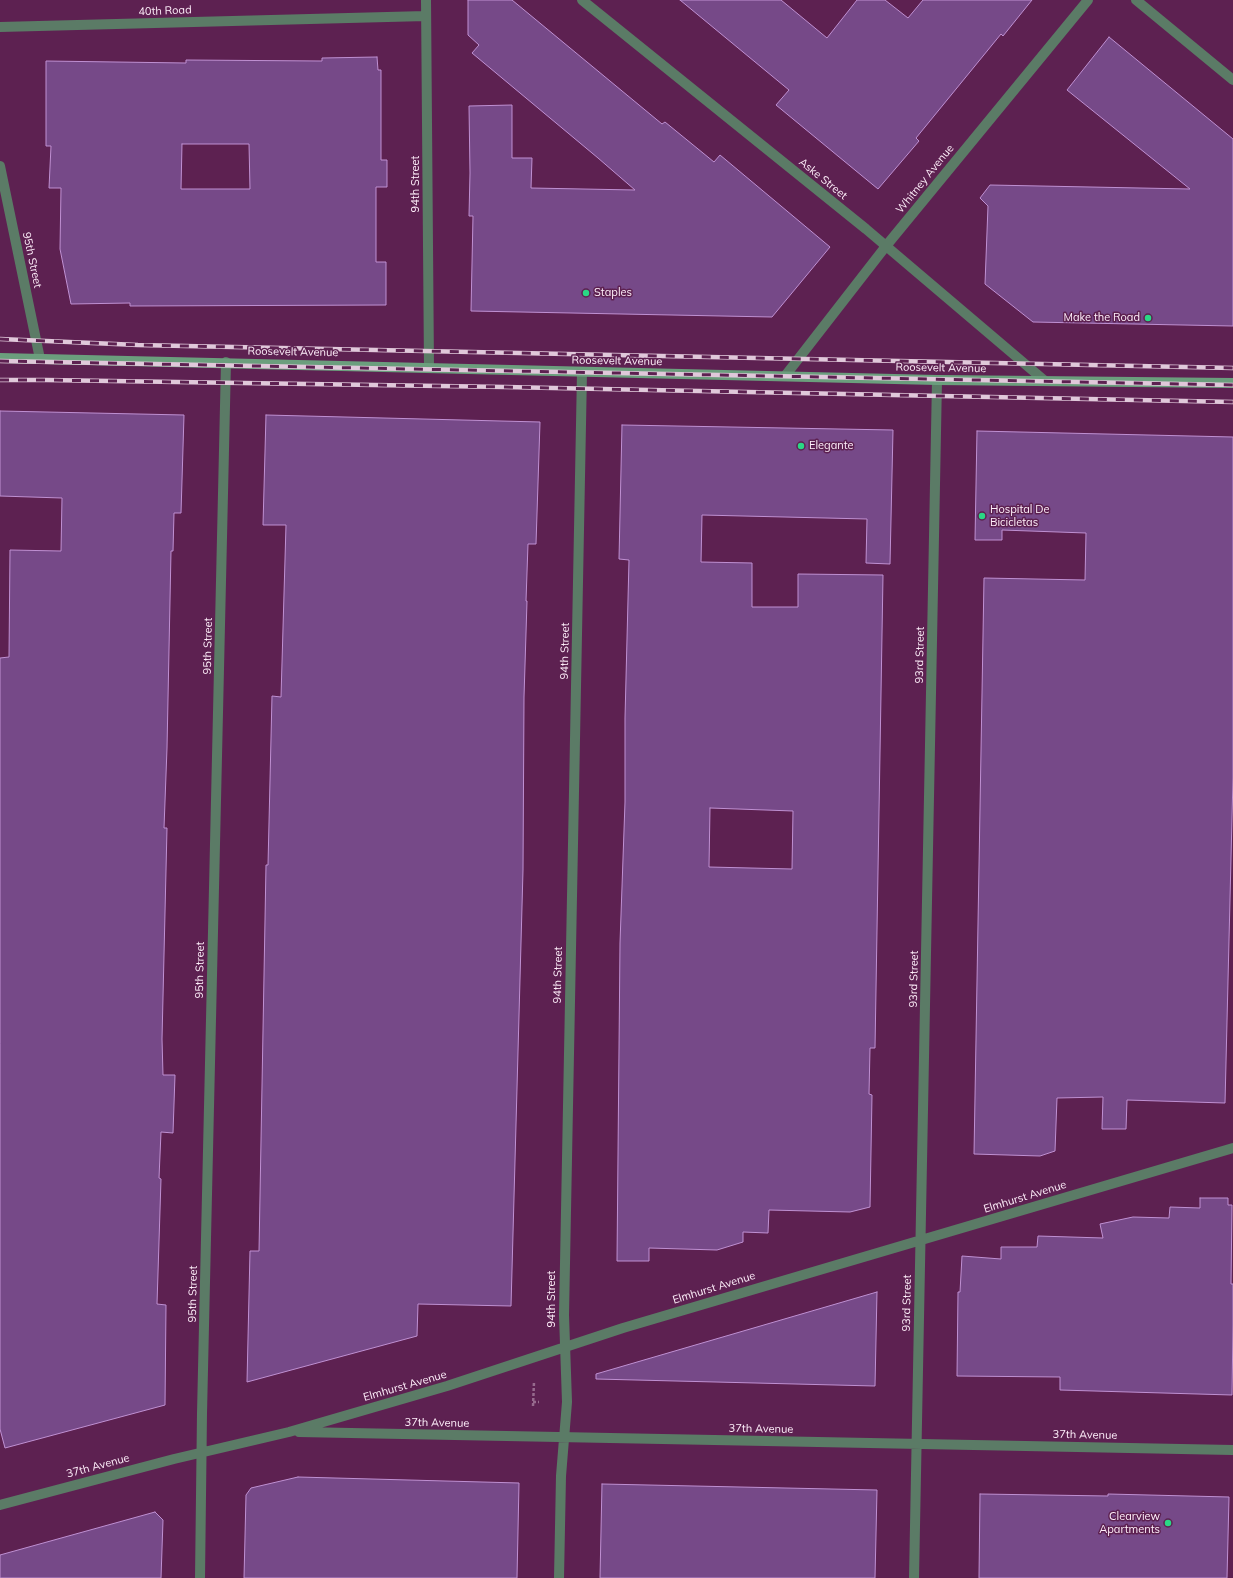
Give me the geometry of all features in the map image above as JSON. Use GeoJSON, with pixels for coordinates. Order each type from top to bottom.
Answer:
{"type":"FeatureCollection","features":[{"type":"Feature","properties":{"kind":"main road","name":"Roosevelt Avenue"},"geometry":{"type":"LineString","coordinates":[[0,358],[226,362],[937,380],[1233,383]]}},
{"type":"Feature","properties":{"kind":"street","name":"94th Street"},"geometry":{"type":"LineString","coordinates":[[426,0],[429,367]]}},
{"type":"Feature","properties":{"kind":"street","name":"Aske Street"},"geometry":{"type":"LineString","coordinates":[[582,0],[886,246],[1045,381]]}},
{"type":"Feature","properties":{"kind":"street","name":"Whitney Avenue"},"geometry":{"type":"LineString","coordinates":[[785,376],[886,246],[1088,0]]}},
{"type":"Feature","properties":{"kind":"street"},"geometry":{"type":"LineString","coordinates":[[1136,0],[1233,80]]}},
{"type":"Feature","properties":{"kind":"street","name":"40th Road"},"geometry":{"type":"LineString","coordinates":[[0,27],[426,16]]}},
{"type":"Feature","properties":{"kind":"street","name":"95th Street"},"geometry":{"type":"LineString","coordinates":[[0,166],[40,359]]}},
{"type":"Feature","properties":{"kind":"street","name":"95th Street"},"geometry":{"type":"LineString","coordinates":[[200,1578],[226,362]]}},
{"type":"Feature","properties":{"kind":"street","name":"94th Street"},"geometry":{"type":"LineString","coordinates":[[559,1578],[561,1476],[567,1402],[564,1314],[582,372]]}},
{"type":"Feature","properties":{"kind":"street","name":"93rd Street"},"geometry":{"type":"LineString","coordinates":[[914,1578],[937,380]]}},
{"type":"Feature","properties":{"kind":"street","name":"Elmhurst Avenue"},"geometry":{"type":"LineString","coordinates":[[202,1452],[289,1432],[447,1386],[630,1326],[1233,1148]]}},
{"type":"Feature","properties":{"kind":"street","name":"37th Avenue"},"geometry":{"type":"LineString","coordinates":[[289,1432],[1233,1450]]}},
{"type":"Feature","properties":{"kind":"street","name":"37th Avenue"},"geometry":{"type":"LineString","coordinates":[[0,1505],[202,1452]]}},
{"type":"Feature","properties":{"kind":"path"},"geometry":{"type":"LineString","coordinates":[[534,1382],[533,1404],[539,1402]]}},
{"type":"Feature","properties":{"kind":"building"},"geometry":{"type":"Polygon","coordinates":[[[468,0],[512,0],[662,124],[665,122],[714,162],[720,155],[830,247],[772,317],[471,311],[473,216],[469,216],[469,106],[512,105],[512,158],[532,158],[531,188],[635,190],[472,53],[479,45],[468,35],[468,0]]]}},
{"type":"Feature","properties":{"kind":"building"},"geometry":{"type":"Polygon","coordinates":[[[680,0],[781,0],[827,38],[857,0],[885,0],[908,18],[923,0],[1032,0],[1003,36],[1001,34],[916,138],[919,141],[878,189],[776,105],[789,90],[680,0]]]}},
{"type":"Feature","properties":{"kind":"building"},"geometry":{"type":"Polygon","coordinates":[[[1109,37],[1233,139],[1233,326],[1033,322],[985,284],[988,206],[980,198],[990,185],[1190,189],[1067,90],[1109,37]]]}},
{"type":"Feature","properties":{"kind":"building"},"geometry":{"type":"Polygon","coordinates":[[[377,57],[378,70],[381,70],[381,160],[387,160],[387,187],[376,187],[376,262],[386,262],[386,305],[130,306],[130,303],[71,304],[60,249],[61,188],[49,188],[51,146],[46,146],[46,61],[186,63],[186,60],[322,61],[322,58],[377,57]],[[182,144],[181,189],[250,189],[249,144],[182,144]]]}},
{"type":"Feature","properties":{"kind":"building"},"geometry":{"type":"Polygon","coordinates":[[[0,411],[184,415],[181,513],[174,513],[173,551],[171,551],[164,828],[167,828],[162,1039],[163,1075],[175,1075],[173,1133],[161,1132],[159,1178],[161,1179],[157,1304],[166,1305],[165,1405],[5,1448],[0,1429],[0,658],[9,657],[10,550],[61,551],[62,498],[0,496],[0,411]]]}},
{"type":"Feature","properties":{"kind":"building"},"geometry":{"type":"Polygon","coordinates":[[[266,415],[540,422],[536,544],[528,544],[526,601],[523,870],[511,1306],[418,1304],[417,1336],[247,1382],[250,1251],[259,1251],[266,865],[268,865],[272,696],[281,697],[286,525],[263,525],[266,415]]]}},
{"type":"Feature","properties":{"kind":"building"},"geometry":{"type":"Polygon","coordinates":[[[622,425],[893,430],[890,564],[866,563],[867,519],[702,515],[701,562],[752,563],[752,607],[798,607],[798,574],[883,575],[875,1048],[870,1048],[869,1094],[872,1095],[870,1207],[850,1212],[769,1210],[768,1233],[743,1232],[743,1242],[717,1250],[649,1248],[649,1261],[617,1261],[620,943],[625,802],[625,718],[629,560],[619,559],[622,425]],[[710,808],[709,867],[792,869],[793,811],[710,808]]]}},
{"type":"Feature","properties":{"kind":"building"},"geometry":{"type":"Polygon","coordinates":[[[977,431],[1233,437],[1233,777],[1225,1103],[1127,1100],[1126,1129],[1102,1129],[1103,1097],[1057,1098],[1055,1151],[1040,1156],[974,1154],[984,578],[1085,580],[1086,533],[1002,530],[1002,540],[975,540],[977,431]]]}},
{"type":"Feature","properties":{"kind":"building"},"geometry":{"type":"Polygon","coordinates":[[[1200,1198],[1228,1198],[1228,1205],[1232,1205],[1232,1395],[1060,1390],[1060,1377],[957,1376],[958,1292],[960,1292],[962,1256],[1001,1259],[1001,1247],[1037,1247],[1038,1236],[1103,1238],[1100,1224],[1133,1217],[1169,1218],[1170,1207],[1200,1208],[1200,1198]]]}},
{"type":"Feature","properties":{"kind":"building"},"geometry":{"type":"Polygon","coordinates":[[[877,1292],[875,1386],[596,1379],[596,1374],[877,1292]]]}},
{"type":"Feature","properties":{"kind":"building"},"geometry":{"type":"Polygon","coordinates":[[[298,1477],[519,1483],[517,1578],[244,1578],[246,1495],[251,1488],[298,1477]]]}},
{"type":"Feature","properties":{"kind":"building"},"geometry":{"type":"Polygon","coordinates":[[[602,1484],[877,1490],[875,1578],[600,1578],[602,1484]]]}},
{"type":"Feature","properties":{"kind":"building"},"geometry":{"type":"Polygon","coordinates":[[[980,1494],[1108,1496],[1108,1494],[1229,1497],[1227,1578],[979,1578],[980,1494]]]}},
{"type":"Feature","properties":{"kind":"building"},"geometry":{"type":"Polygon","coordinates":[[[155,1512],[163,1520],[161,1578],[0,1578],[0,1555],[155,1512]]]}},
{"type":"Feature","properties":{"kind":"railway"},"geometry":{"type":"LineString","coordinates":[[0,339],[138,345],[1233,368]]}},
{"type":"Feature","properties":{"kind":"railway"},"geometry":{"type":"LineString","coordinates":[[0,361],[1233,385]]}},
{"type":"Feature","properties":{"kind":"railway"},"geometry":{"type":"LineString","coordinates":[[0,380],[505,387],[1233,402]]}},
{"type":"Feature","properties":{"kind":"place","name":"Staples"},"geometry":{"type":"Point","coordinates":[586,293]}},
{"type":"Feature","properties":{"kind":"place","name":"Make the Road"},"geometry":{"type":"Point","coordinates":[1148,318]}},
{"type":"Feature","properties":{"kind":"place","name":"Elegante"},"geometry":{"type":"Point","coordinates":[801,446]}},
{"type":"Feature","properties":{"kind":"place","name":"Hospital De Bicicletas"},"geometry":{"type":"Point","coordinates":[982,516]}},
{"type":"Feature","properties":{"kind":"place","name":"Clearview Apartments"},"geometry":{"type":"Point","coordinates":[1168,1523]}}]}
